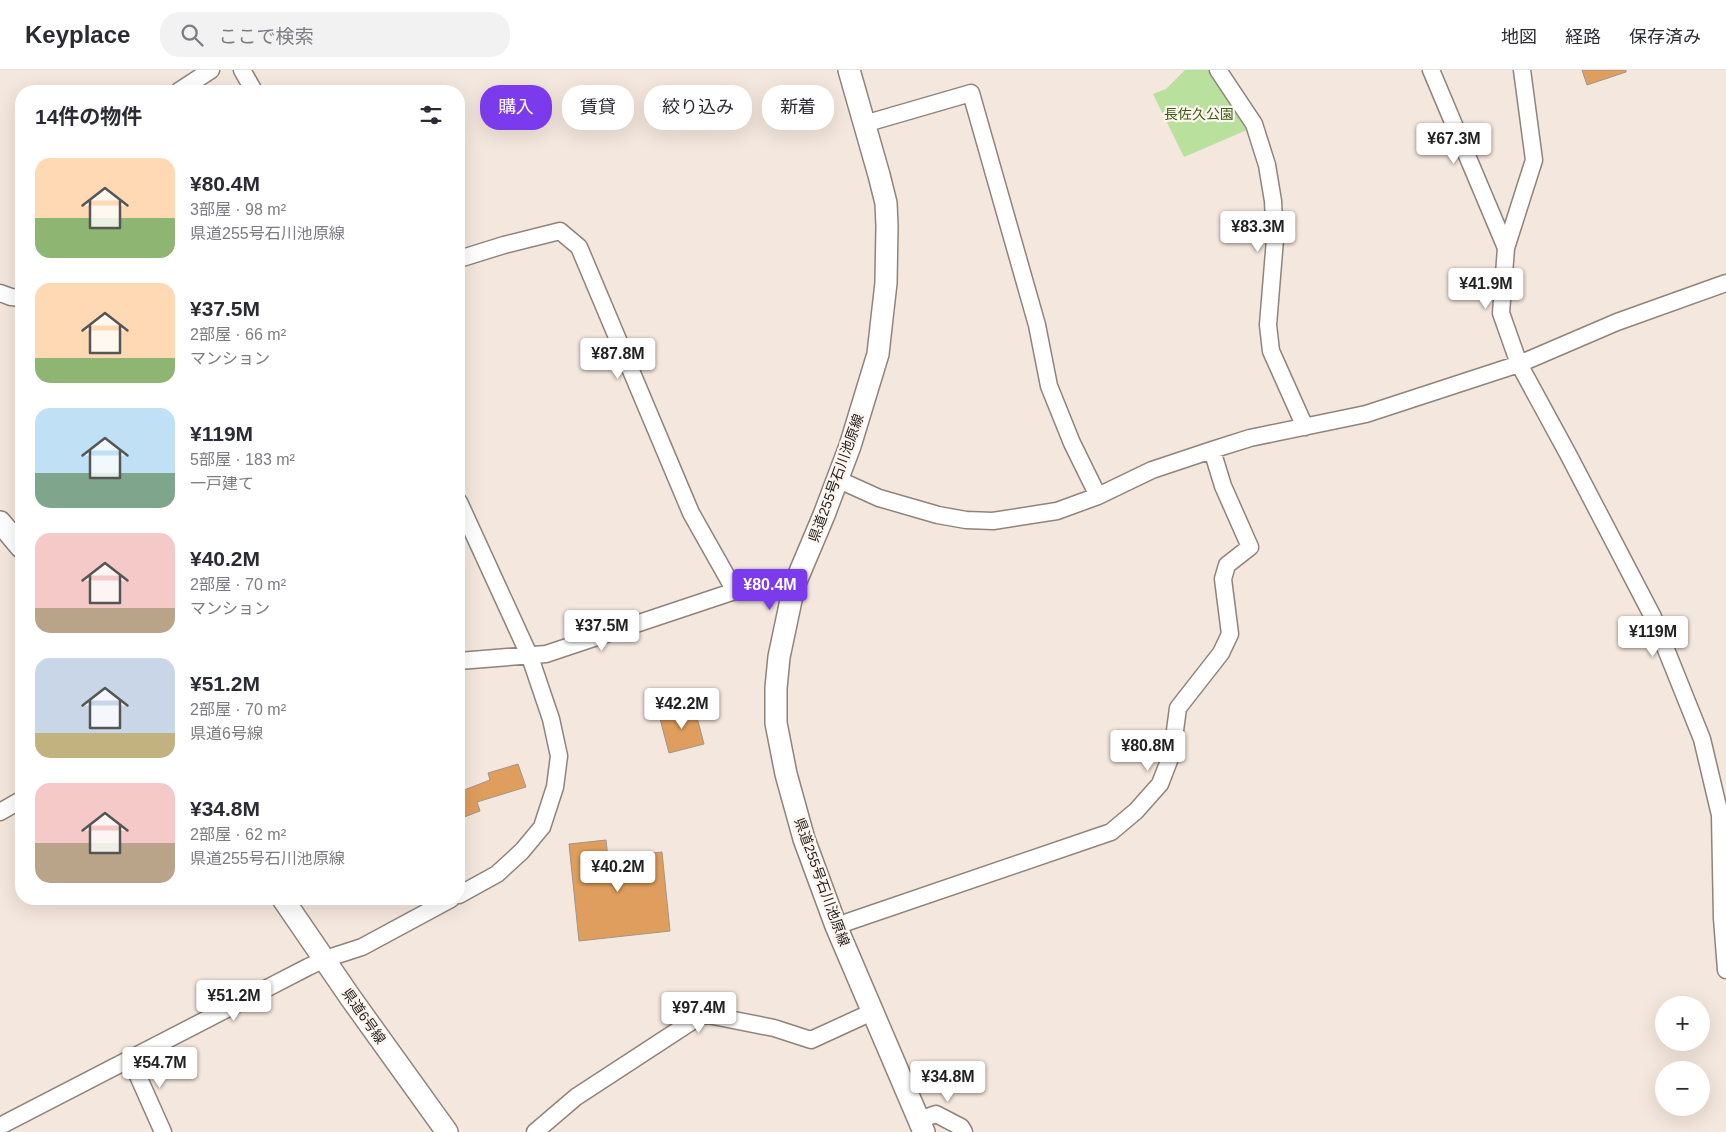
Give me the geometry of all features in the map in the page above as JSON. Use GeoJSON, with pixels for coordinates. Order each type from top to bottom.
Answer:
{"type":"FeatureCollection","features":[{"type":"Feature","properties":{"kind":"main road","name":"県道255号石川池原線"},"geometry":{"type":"LineString","coordinates":[[849,70],[886,203],[886,283],[878,354],[850,446],[794,586],[779,657],[776,688],[776,723],[786,774],[804,839],[836,926],[922,1126]]}},
{"type":"Feature","properties":{"kind":"main road"},"geometry":{"type":"LineString","coordinates":[[0,522],[15,539]]}},
{"type":"Feature","properties":{"kind":"main road","name":"県道6号線"},"geometry":{"type":"LineString","coordinates":[[287,905],[350,997],[447,1132]]}},
{"type":"Feature","properties":{"kind":"street"},"geometry":{"type":"LineString","coordinates":[[188,85],[211,70]]}},
{"type":"Feature","properties":{"kind":"street"},"geometry":{"type":"LineString","coordinates":[[242,70],[251,85]]}},
{"type":"Feature","properties":{"kind":"street"},"geometry":{"type":"LineString","coordinates":[[1218,70],[1254,124],[1267,165],[1273,201],[1275,239],[1268,325],[1271,351],[1305,427]]}},
{"type":"Feature","properties":{"kind":"street"},"geometry":{"type":"LineString","coordinates":[[1431,70],[1506,248]]}},
{"type":"Feature","properties":{"kind":"street"},"geometry":{"type":"LineString","coordinates":[[1522,70],[1534,160],[1506,248],[1501,312],[1519,364],[1653,617],[1702,739],[1720,815],[1722,918],[1726,970]]}},
{"type":"Feature","properties":{"kind":"street"},"geometry":{"type":"LineString","coordinates":[[864,124],[971,93],[1037,325],[1049,386],[1072,443],[1098,496]]}},
{"type":"Feature","properties":{"kind":"street"},"geometry":{"type":"LineString","coordinates":[[465,257],[560,231],[579,247],[691,513],[735,591]]}},
{"type":"Feature","properties":{"kind":"street"},"geometry":{"type":"LineString","coordinates":[[837,479],[879,498],[938,516],[993,522],[1057,511],[1098,496],[1152,470],[1212,450],[1250,438],[1366,414],[1519,364],[1617,322],[1726,283]]}},
{"type":"Feature","properties":{"kind":"street"},"geometry":{"type":"LineString","coordinates":[[0,293],[15,297]]}},
{"type":"Feature","properties":{"kind":"street"},"geometry":{"type":"LineString","coordinates":[[836,926],[1111,832],[1136,811],[1160,784],[1172,753],[1178,708],[1221,653],[1230,634],[1223,579],[1227,565],[1250,547],[1223,486],[1212,450]]}},
{"type":"Feature","properties":{"kind":"street"},"geometry":{"type":"LineString","coordinates":[[465,515],[530,656],[551,719],[559,756],[555,787],[542,827],[522,851],[497,874],[465,892]]}},
{"type":"Feature","properties":{"kind":"street"},"geometry":{"type":"LineString","coordinates":[[465,661],[546,654],[735,591],[772,583],[794,586]]}},
{"type":"Feature","properties":{"kind":"street"},"geometry":{"type":"LineString","coordinates":[[0,812],[15,803]]}},
{"type":"Feature","properties":{"kind":"street"},"geometry":{"type":"LineString","coordinates":[[0,1126],[325,959],[362,947],[440,905]]}},
{"type":"Feature","properties":{"kind":"street"},"geometry":{"type":"LineString","coordinates":[[534,1132],[576,1096],[703,1014],[774,1028],[811,1040],[872,1012]]}},
{"type":"Feature","properties":{"kind":"street"},"geometry":{"type":"LineString","coordinates":[[130,1058],[163,1132]]}},
{"type":"Feature","properties":{"kind":"street"},"geometry":{"type":"LineString","coordinates":[[922,1126],[936,1114],[961,1127],[964,1132]]}},
{"type":"Feature","properties":{"kind":"green space","name":"長佐久公園"},"geometry":{"type":"Polygon","coordinates":[[[1185,70],[1210,70],[1247,130],[1184,157],[1153,94],[1166,89],[1185,70]]]}},
{"type":"Feature","properties":{"kind":"building"},"geometry":{"type":"Polygon","coordinates":[[[1582,70],[1626,70],[1626,72],[1587,85],[1582,70]]]}},
{"type":"Feature","properties":{"kind":"building"},"geometry":{"type":"Polygon","coordinates":[[[694,706],[704,744],[669,753],[659,715],[694,706]]]}},
{"type":"Feature","properties":{"kind":"building"},"geometry":{"type":"Polygon","coordinates":[[[518,764],[526,787],[477,802],[480,811],[465,817],[465,790],[490,780],[488,773],[518,764]]]}},
{"type":"Feature","properties":{"kind":"building"},"geometry":{"type":"Polygon","coordinates":[[[606,840],[608,858],[662,852],[670,931],[579,941],[569,844],[606,840]]]}}]}
